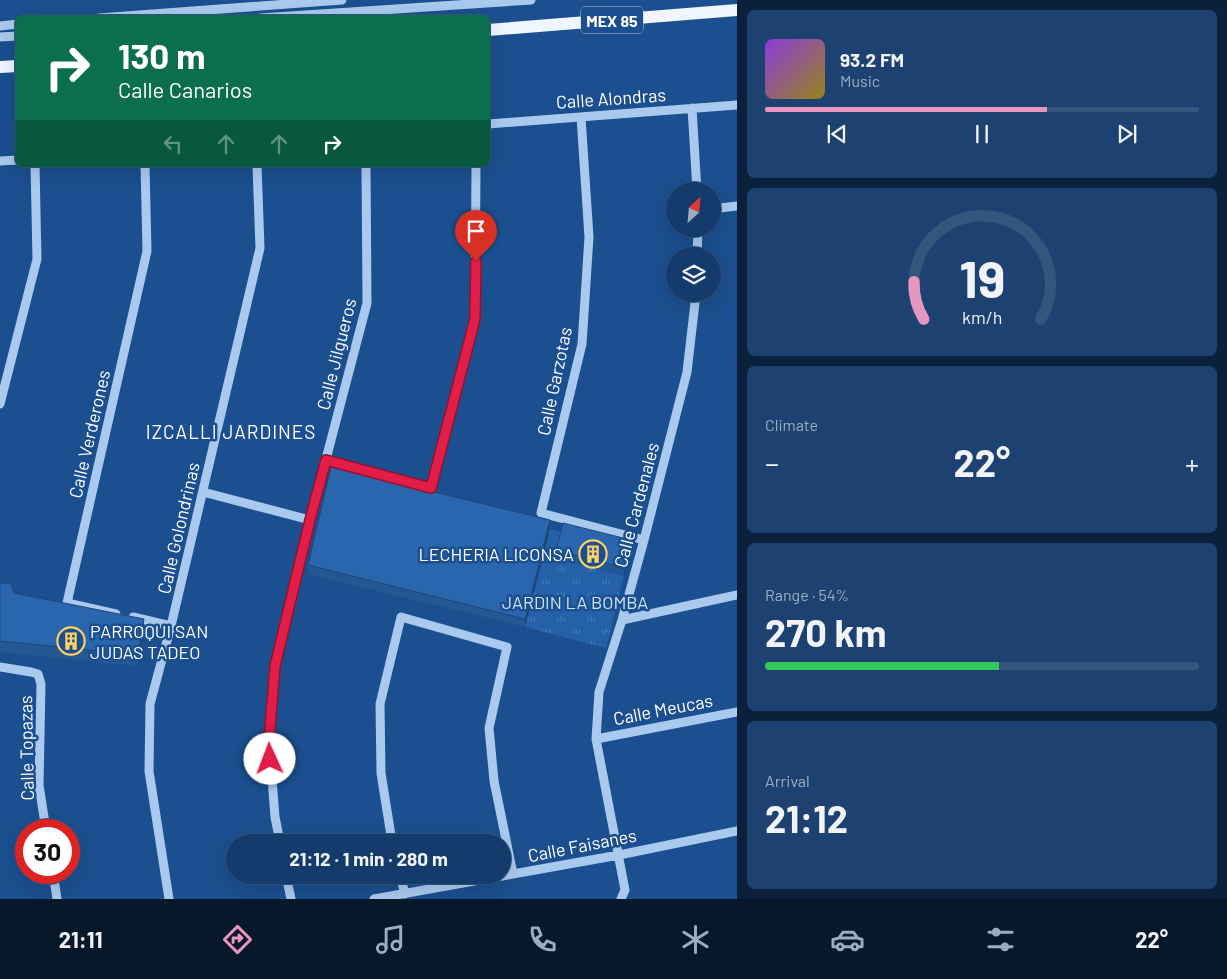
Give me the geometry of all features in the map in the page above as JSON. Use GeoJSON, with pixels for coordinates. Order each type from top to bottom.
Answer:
{"type":"FeatureCollection","features":[{"type":"Feature","properties":{"kind":"main road","name":"MEX 85"},"geometry":{"type":"LineString","coordinates":[[490,30],[737,10]]}},
{"type":"Feature","properties":{"kind":"main road"},"geometry":{"type":"LineString","coordinates":[[0,67],[15,66]]}},
{"type":"Feature","properties":{"kind":"street"},"geometry":{"type":"LineString","coordinates":[[140,15],[342,0]]}},
{"type":"Feature","properties":{"kind":"street"},"geometry":{"type":"LineString","coordinates":[[305,15],[531,0]]}},
{"type":"Feature","properties":{"kind":"street"},"geometry":{"type":"LineString","coordinates":[[0,26],[15,24]]}},
{"type":"Feature","properties":{"kind":"street"},"geometry":{"type":"LineString","coordinates":[[0,37],[15,36]]}},
{"type":"Feature","properties":{"kind":"street","name":"Calle Alondras"},"geometry":{"type":"LineString","coordinates":[[490,124],[737,105]]}},
{"type":"Feature","properties":{"kind":"street"},"geometry":{"type":"LineString","coordinates":[[692,108],[696,182]]}},
{"type":"Feature","properties":{"kind":"street","name":"Calle Garzotas"},"geometry":{"type":"LineString","coordinates":[[581,117],[589,237],[582,344],[541,513],[644,540]]}},
{"type":"Feature","properties":{"kind":"street"},"geometry":{"type":"LineString","coordinates":[[0,161],[15,160]]}},
{"type":"Feature","properties":{"kind":"street"},"geometry":{"type":"LineString","coordinates":[[0,404],[37,259],[34,167]]}},
{"type":"Feature","properties":{"kind":"street","name":"Calle Verderones"},"geometry":{"type":"LineString","coordinates":[[145,167],[148,251],[67,603],[172,626]]}},
{"type":"Feature","properties":{"kind":"street","name":"Calle Golondrinas"},"geometry":{"type":"LineString","coordinates":[[169,899],[149,771],[150,704],[172,626],[260,248],[257,167]]}},
{"type":"Feature","properties":{"kind":"street","name":"Calle Jilgueros"},"geometry":{"type":"LineString","coordinates":[[278,834],[275,817],[269,740],[275,666],[310,520],[367,303],[366,167]]}},
{"type":"Feature","properties":{"kind":"street"},"geometry":{"type":"LineString","coordinates":[[326,460],[431,488],[475,319],[476,167]]}},
{"type":"Feature","properties":{"kind":"street"},"geometry":{"type":"LineString","coordinates":[[721,208],[737,206]]}},
{"type":"Feature","properties":{"kind":"street","name":"Calle Cardenales"},"geometry":{"type":"LineString","coordinates":[[623,895],[619,855],[596,738],[599,692],[622,620],[644,540],[687,372],[695,302]]}},
{"type":"Feature","properties":{"kind":"street"},"geometry":{"type":"LineString","coordinates":[[203,492],[310,520]]}},
{"type":"Feature","properties":{"kind":"street"},"geometry":{"type":"LineString","coordinates":[[622,620],[737,595]]}},
{"type":"Feature","properties":{"kind":"street"},"geometry":{"type":"LineString","coordinates":[[391,834],[381,773],[380,704],[401,617],[507,647],[489,728],[494,781],[505,834]]}},
{"type":"Feature","properties":{"kind":"street","name":"Calle Topazas"},"geometry":{"type":"LineString","coordinates":[[0,667],[38,674],[40,684],[39,785],[44,819]]}},
{"type":"Feature","properties":{"kind":"street","name":"Calle Meucas"},"geometry":{"type":"LineString","coordinates":[[596,738],[737,712]]}},
{"type":"Feature","properties":{"kind":"street","name":"Calle Faisanes"},"geometry":{"type":"LineString","coordinates":[[374,899],[619,855],[737,831]]}},
{"type":"Feature","properties":{"kind":"street"},"geometry":{"type":"LineString","coordinates":[[511,864],[513,874]]}},
{"type":"Feature","properties":{"kind":"street"},"geometry":{"type":"LineString","coordinates":[[55,884],[57,899]]}},
{"type":"Feature","properties":{"kind":"street"},"geometry":{"type":"LineString","coordinates":[[288,884],[291,899]]}},
{"type":"Feature","properties":{"kind":"street"},"geometry":{"type":"LineString","coordinates":[[402,884],[405,894]]}},
{"type":"Feature","properties":{"kind":"green space","name":"JARDIN LA BOMBA"},"geometry":{"type":"Polygon","coordinates":[[[550,529],[563,532],[556,559],[624,576],[606,648],[525,627],[550,529]]]}},
{"type":"Feature","properties":{"kind":"building"},"geometry":{"type":"Polygon","coordinates":[[[331,467],[550,520],[525,619],[308,565],[331,467]]]}},
{"type":"Feature","properties":{"kind":"building","name":"LECHERIA LICONSA"},"geometry":{"type":"Polygon","coordinates":[[[563,523],[631,540],[624,568],[556,550],[563,523]]]}},
{"type":"Feature","properties":{"kind":"building","name":"PARROQUI SAN JUDAS TADEO"},"geometry":{"type":"Polygon","coordinates":[[[0,583],[11,584],[14,593],[144,619],[138,655],[0,641],[0,583]]]}},
{"type":"Feature","properties":{"kind":"place","name":"LECHERIA LICONSA"},"geometry":{"type":"Point","coordinates":[593,554]}},
{"type":"Feature","properties":{"kind":"place","name":"PARROQUI SAN JUDAS TADEO"},"geometry":{"type":"Point","coordinates":[71,641]}},
{"type":"Feature","properties":{"kind":"district","name":"IZCALLI JARDINES"},"geometry":{"type":"Point","coordinates":[231,431]}},
{"type":"Feature","properties":{"kind":"route"},"geometry":{"type":"LineString","coordinates":[[270,759],[269,740],[275,666],[326,460],[431,488],[475,319],[476,261]]}}]}
